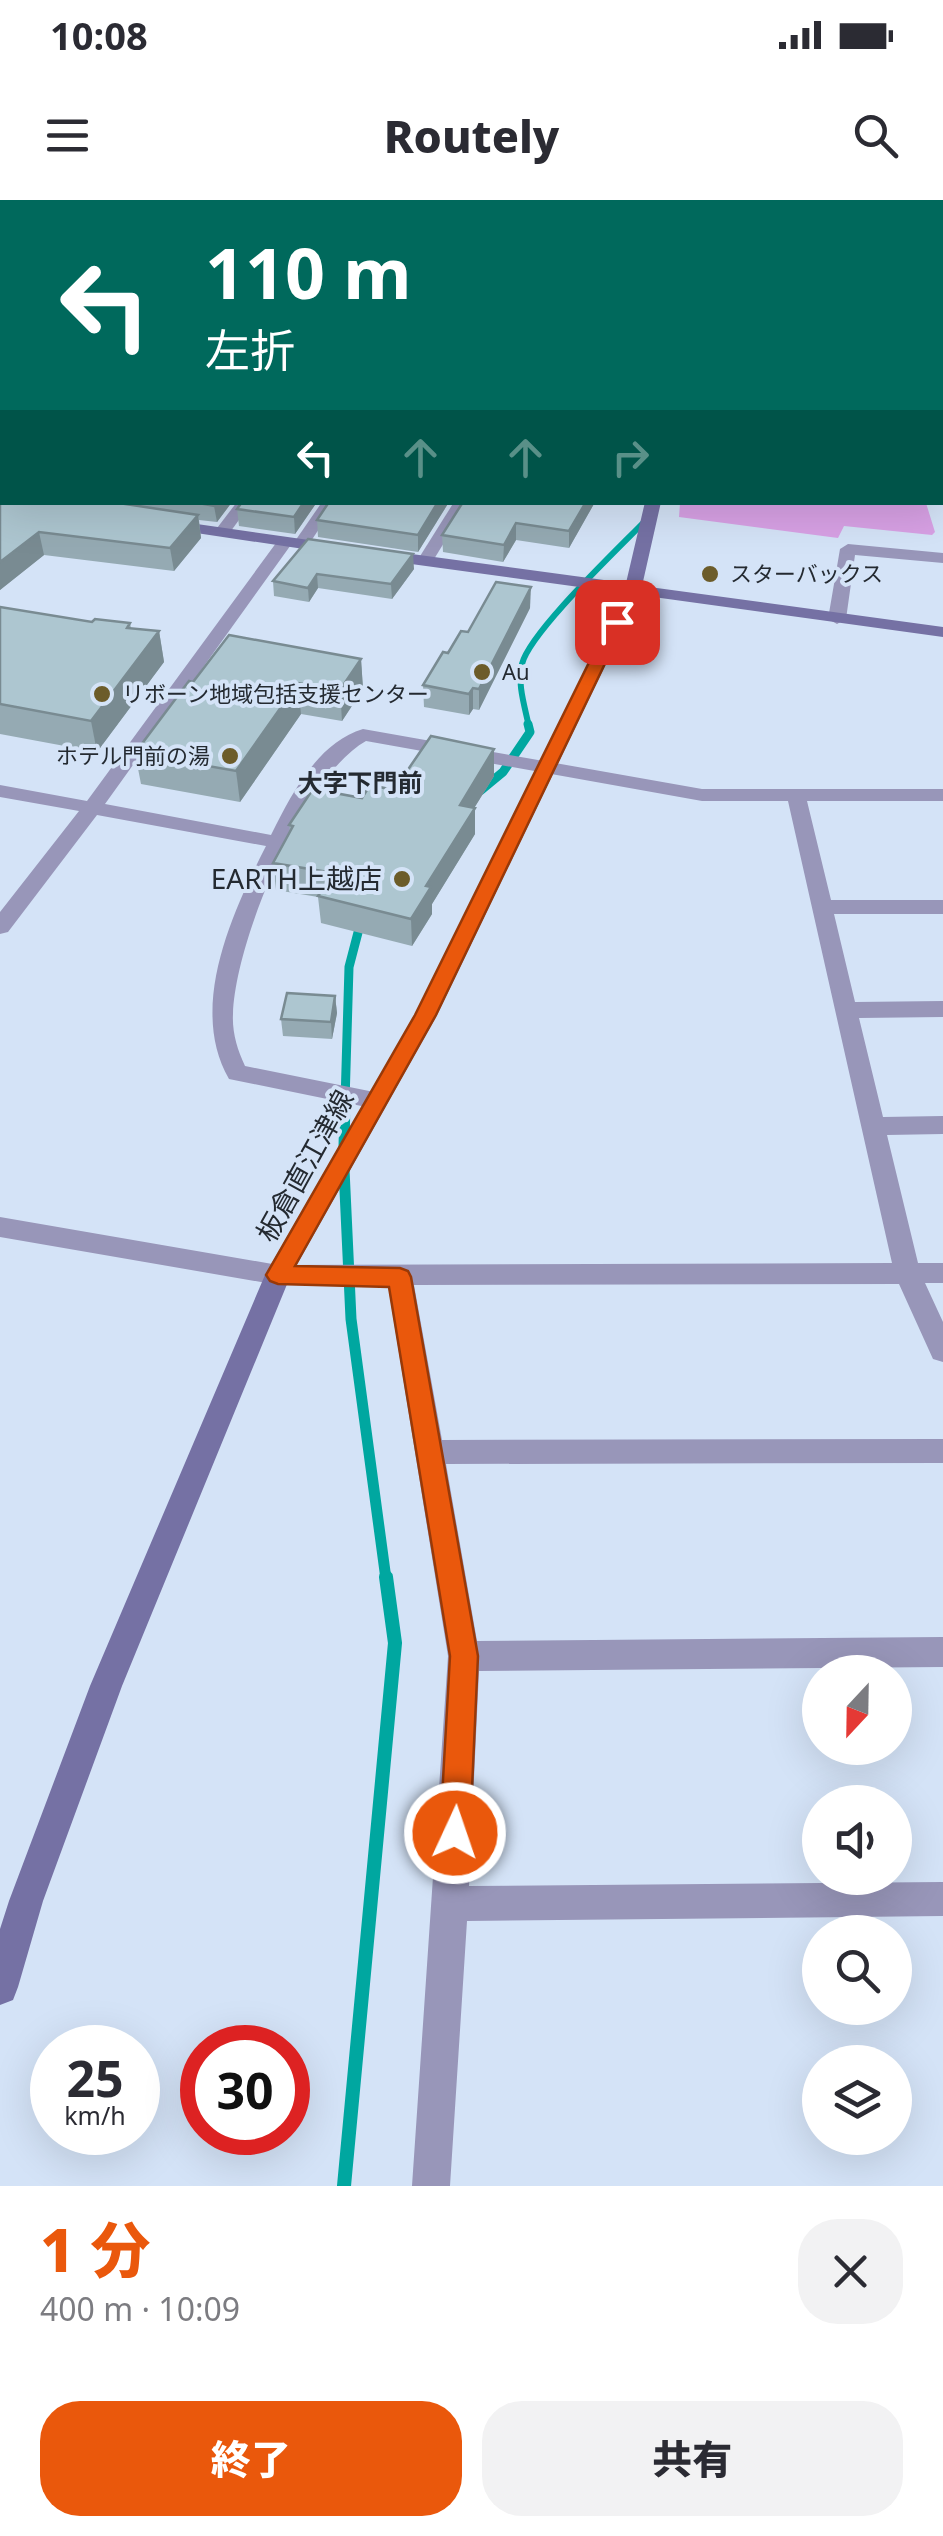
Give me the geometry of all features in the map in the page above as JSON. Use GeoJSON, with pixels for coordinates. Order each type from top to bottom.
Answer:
{"type":"FeatureCollection","features":[{"type":"Feature","properties":{"kind":"main road","name":"板倉直江津線"},"geometry":{"type":"LineString","coordinates":[[0,1986],[26,1901],[106,1686],[278,1275],[426,1015],[547,771],[632,592],[651,505]]}},
{"type":"Feature","properties":{"kind":"main road"},"geometry":{"type":"LineString","coordinates":[[156,523],[632,592],[943,632]]}},
{"type":"Feature","properties":{"kind":"street"},"geometry":{"type":"LineString","coordinates":[[222,532],[243,505]]}},
{"type":"Feature","properties":{"kind":"street"},"geometry":{"type":"LineString","coordinates":[[0,927],[293,543],[327,505]]}},
{"type":"Feature","properties":{"kind":"street"},"geometry":{"type":"LineString","coordinates":[[426,562],[460,505]]}},
{"type":"Feature","properties":{"kind":"street"},"geometry":{"type":"LineString","coordinates":[[836,619],[848,549],[943,558]]}},
{"type":"Feature","properties":{"kind":"street"},"geometry":{"type":"LineString","coordinates":[[376,1100],[238,1072],[226,1056],[222,1010],[232,949],[278,842],[326,760],[350,738],[363,736],[702,795],[943,795]]}},
{"type":"Feature","properties":{"kind":"street"},"geometry":{"type":"LineString","coordinates":[[0,791],[278,842]]}},
{"type":"Feature","properties":{"kind":"street"},"geometry":{"type":"LineString","coordinates":[[796,794],[907,1273],[943,1351]]}},
{"type":"Feature","properties":{"kind":"street"},"geometry":{"type":"LineString","coordinates":[[822,907],[943,907]]}},
{"type":"Feature","properties":{"kind":"street"},"geometry":{"type":"LineString","coordinates":[[848,1010],[943,1009]]}},
{"type":"Feature","properties":{"kind":"street"},"geometry":{"type":"LineString","coordinates":[[874,1126],[943,1126]]}},
{"type":"Feature","properties":{"kind":"street"},"geometry":{"type":"LineString","coordinates":[[0,1228],[278,1275],[943,1273]]}},
{"type":"Feature","properties":{"kind":"street"},"geometry":{"type":"LineString","coordinates":[[400,1277],[464,1656],[452,1904],[431,2186]]}},
{"type":"Feature","properties":{"kind":"street"},"geometry":{"type":"LineString","coordinates":[[428,1452],[943,1452]]}},
{"type":"Feature","properties":{"kind":"street"},"geometry":{"type":"LineString","coordinates":[[464,1656],[943,1652]]}},
{"type":"Feature","properties":{"kind":"street"},"geometry":{"type":"LineString","coordinates":[[452,1904],[943,1899]]}},
{"type":"Feature","properties":{"kind":"shaded area"},"geometry":{"type":"Polygon","coordinates":[[[680,505],[927,505],[935,532],[932,535],[844,526],[838,538],[679,517],[680,505]]]}},
{"type":"Feature","properties":{"kind":"building"},"geometry":{"type":"Polygon","coordinates":[[[0,505],[132,505],[198,515],[170,548],[39,532],[0,562],[0,505]]]}},
{"type":"Feature","properties":{"kind":"building"},"geometry":{"type":"Polygon","coordinates":[[[240,505],[302,505],[294,517],[237,509],[240,505]]]}},
{"type":"Feature","properties":{"kind":"building"},"geometry":{"type":"Polygon","coordinates":[[[327,505],[436,505],[418,535],[317,520],[327,505]]]}},
{"type":"Feature","properties":{"kind":"building"},"geometry":{"type":"Polygon","coordinates":[[[461,505],[584,505],[569,531],[516,523],[504,545],[442,535],[461,505]]]}},
{"type":"Feature","properties":{"kind":"building"},"geometry":{"type":"Polygon","coordinates":[[[308,539],[413,554],[391,584],[317,574],[308,588],[273,581],[308,539]]]}},
{"type":"Feature","properties":{"kind":"building"},"geometry":{"type":"Polygon","coordinates":[[[496,582],[531,587],[479,689],[473,688],[469,694],[423,685],[443,652],[448,653],[461,631],[468,632],[496,582]]]}},
{"type":"Feature","properties":{"kind":"building"},"geometry":{"type":"Polygon","coordinates":[[[0,607],[92,622],[95,619],[130,623],[127,628],[159,631],[91,721],[0,704],[0,607]]]}},
{"type":"Feature","properties":{"kind":"building"},"geometry":{"type":"Polygon","coordinates":[[[229,635],[361,659],[340,690],[298,683],[236,771],[135,753],[189,681],[193,682],[229,635]]]}},
{"type":"Feature","properties":{"kind":"building"},"geometry":{"type":"Polygon","coordinates":[[[431,736],[494,749],[460,805],[475,808],[426,886],[431,887],[411,919],[318,896],[334,873],[273,863],[293,826],[289,825],[313,789],[362,798],[370,785],[394,790],[431,736]]]}},
{"type":"Feature","properties":{"kind":"building"},"geometry":{"type":"Polygon","coordinates":[[[287,993],[335,996],[331,1022],[281,1019],[287,993]]]}},
{"type":"Feature","properties":{"kind":"waterway"},"geometry":{"type":"LineString","coordinates":[[529,727],[520,679],[529,650],[577,591],[646,520]]}},
{"type":"Feature","properties":{"kind":"waterway"},"geometry":{"type":"LineString","coordinates":[[480,791],[503,772],[530,732],[528,724]]}},
{"type":"Feature","properties":{"kind":"waterway"},"geometry":{"type":"LineString","coordinates":[[345,1102],[349,967],[361,921]]}},
{"type":"Feature","properties":{"kind":"waterway"},"geometry":{"type":"LineString","coordinates":[[344,1147],[345,1099]]}},
{"type":"Feature","properties":{"kind":"waterway"},"geometry":{"type":"LineString","coordinates":[[344,1169],[351,1319],[386,1579]]}},
{"type":"Feature","properties":{"kind":"waterway"},"geometry":{"type":"LineString","coordinates":[[344,2186],[395,1643],[386,1577]]}},
{"type":"Feature","properties":{"kind":"place","name":"スターバックス"},"geometry":{"type":"Point","coordinates":[710,574]}},
{"type":"Feature","properties":{"kind":"place","name":"Au"},"geometry":{"type":"Point","coordinates":[482,672]}},
{"type":"Feature","properties":{"kind":"place","name":"リボーン地域包括支援センター"},"geometry":{"type":"Point","coordinates":[102,694]}},
{"type":"Feature","properties":{"kind":"place","name":"ホテル門前の湯"},"geometry":{"type":"Point","coordinates":[230,756]}},
{"type":"Feature","properties":{"kind":"place","name":"EARTH上越店"},"geometry":{"type":"Point","coordinates":[402,879]}},
{"type":"Feature","properties":{"kind":"district","name":"大字下門前"},"geometry":{"type":"Point","coordinates":[360,783]}},
{"type":"Feature","properties":{"kind":"route"},"geometry":{"type":"LineString","coordinates":[[455,1833],[464,1656],[421,1420],[400,1277],[278,1275],[426,1015],[617,622]]}}]}
